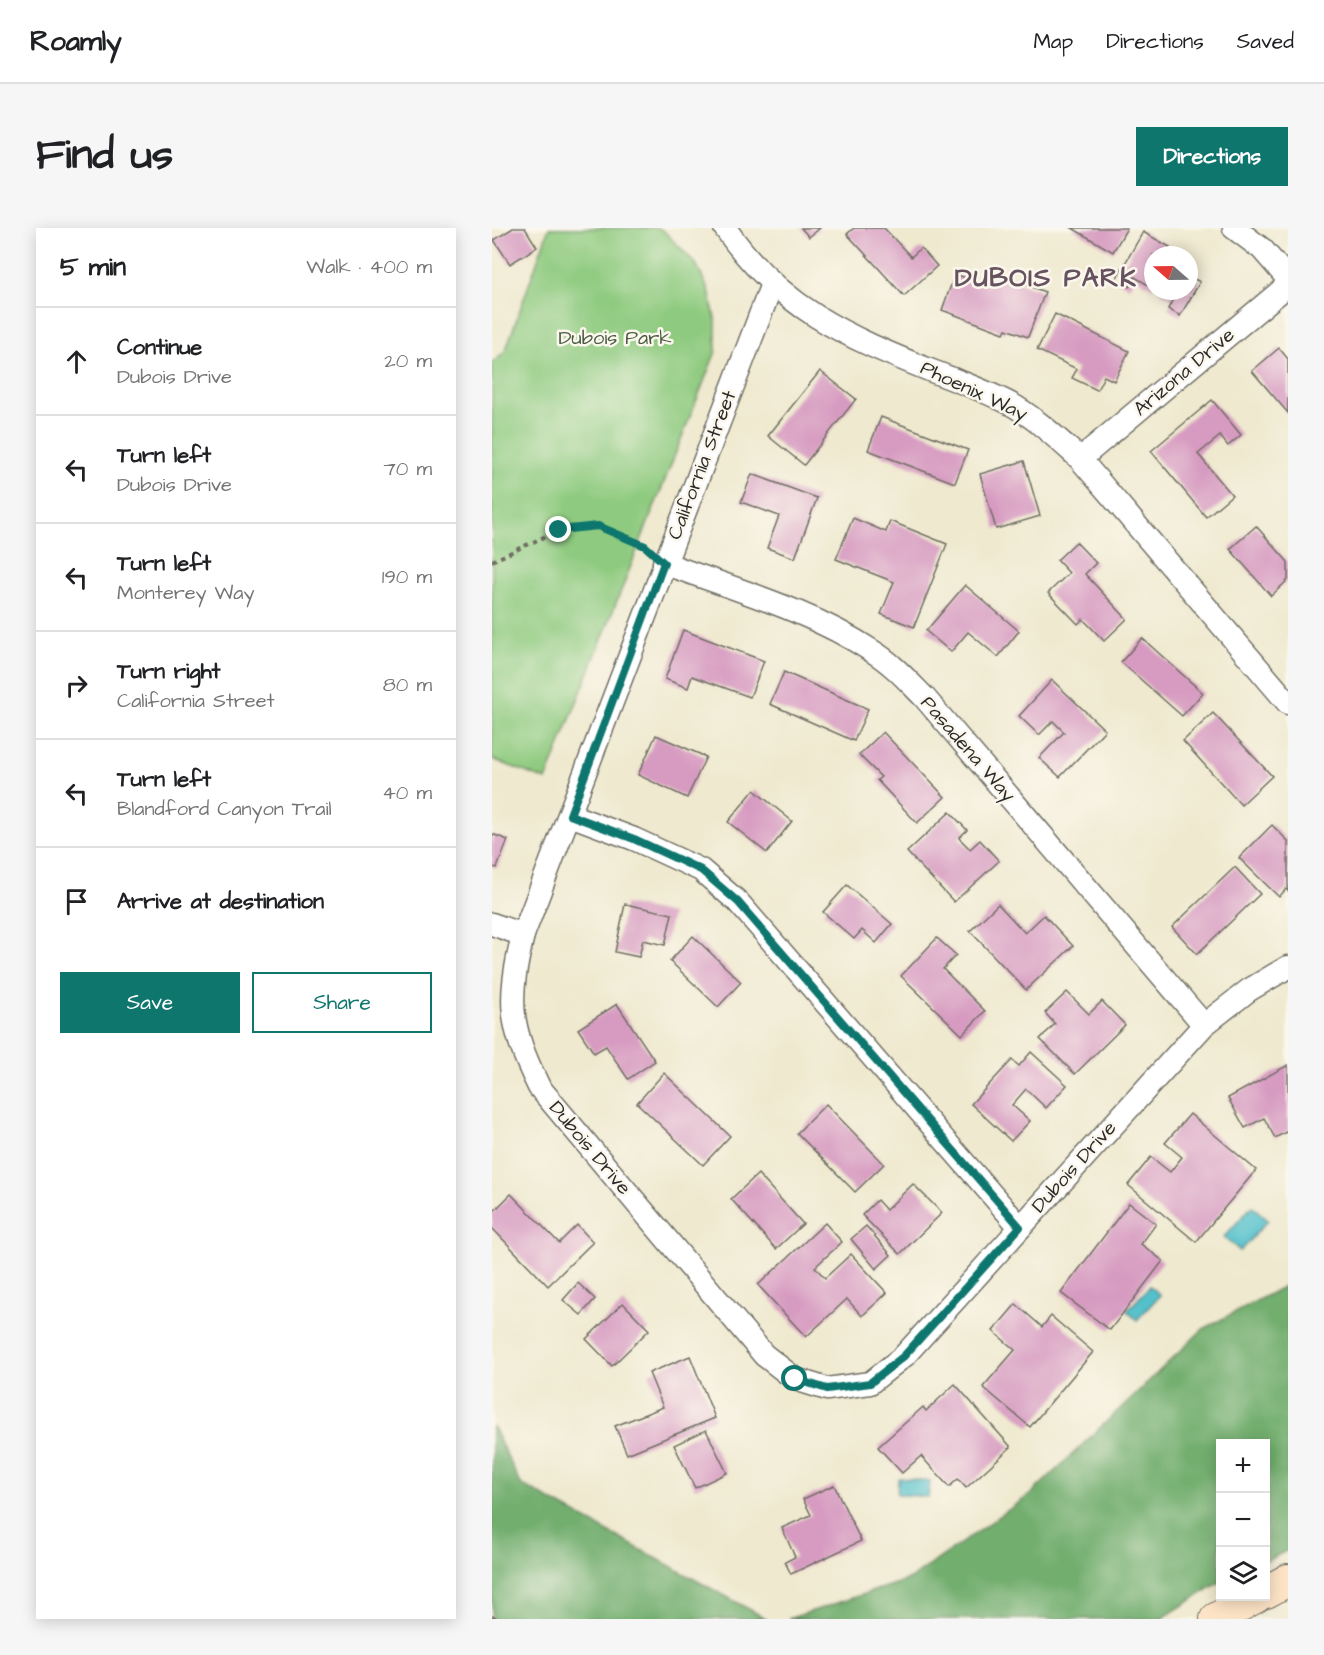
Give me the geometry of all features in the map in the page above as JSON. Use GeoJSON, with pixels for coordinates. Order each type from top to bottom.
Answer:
{"type":"FeatureCollection","features":[{"type":"Feature","properties":{"kind":"street","name":"Phoenix Way"},"geometry":{"type":"LineString","coordinates":[[725,228],[772,284],[802,309],[841,331],[1015,406],[1044,425],[1080,459],[1288,703]]}},
{"type":"Feature","properties":{"kind":"street"},"geometry":{"type":"LineString","coordinates":[[1234,228],[1262,249],[1288,279]]}},
{"type":"Feature","properties":{"kind":"street","name":"California Street"},"geometry":{"type":"LineString","coordinates":[[539,1087],[520,1048],[512,1010],[514,972],[523,935],[772,284]]}},
{"type":"Feature","properties":{"kind":"street","name":"Arizona Drive"},"geometry":{"type":"LineString","coordinates":[[1080,459],[1288,285]]}},
{"type":"Feature","properties":{"kind":"street","name":"Pasadena Way"},"geometry":{"type":"LineString","coordinates":[[664,563],[819,621],[873,651],[898,671],[924,697],[1204,1025]]}},
{"type":"Feature","properties":{"kind":"street"},"geometry":{"type":"LineString","coordinates":[[570,815],[634,839],[701,870],[738,902],[1020,1227]]}},
{"type":"Feature","properties":{"kind":"street"},"geometry":{"type":"LineString","coordinates":[[492,924],[523,935]]}},
{"type":"Feature","properties":{"kind":"street","name":"Dubois Drive"},"geometry":{"type":"LineString","coordinates":[[539,1087],[764,1355],[795,1379],[827,1389],[870,1383],[904,1356],[1204,1025],[1250,990],[1288,967]]}},
{"type":"Feature","properties":{"kind":"street"},"geometry":{"type":"LineString","coordinates":[[1270,1590],[1288,1580]]}},
{"type":"Feature","properties":{"kind":"street"},"geometry":{"type":"LineString","coordinates":[[1216,1619],[1248,1601]]}},
{"type":"Feature","properties":{"kind":"path"},"geometry":{"type":"LineString","coordinates":[[492,561],[559,530],[598,526],[645,546],[664,563]]}},
{"type":"Feature","properties":{"kind":"path"},"geometry":{"type":"LineString","coordinates":[[492,1616],[496,1619]]}},
{"type":"Feature","properties":{"kind":"green space","name":"Dubois Park"},"geometry":{"type":"Polygon","coordinates":[[[549,228],[658,228],[664,231],[696,264],[709,291],[716,322],[716,351],[546,780],[492,759],[492,363],[505,352],[549,228]]]}},
{"type":"Feature","properties":{"kind":"green space"},"geometry":{"type":"Polygon","coordinates":[[[1288,1284],[1288,1550],[1270,1559],[1270,1439],[1216,1439],[1216,1585],[1161,1619],[788,1619],[910,1579],[1031,1494],[1203,1329],[1288,1284]]]}},
{"type":"Feature","properties":{"kind":"green space"},"geometry":{"type":"Polygon","coordinates":[[[492,1425],[521,1484],[767,1619],[492,1619],[492,1425]]]}},
{"type":"Feature","properties":{"kind":"water"},"geometry":{"type":"Polygon","coordinates":[[[1252,1206],[1268,1220],[1240,1251],[1224,1237],[1252,1206]]]}},
{"type":"Feature","properties":{"kind":"water"},"geometry":{"type":"Polygon","coordinates":[[[1150,1286],[1160,1295],[1137,1320],[1127,1311],[1150,1286]]]}},
{"type":"Feature","properties":{"kind":"water"},"geometry":{"type":"Polygon","coordinates":[[[898,1478],[930,1481],[928,1497],[897,1494],[898,1478]]]}},
{"type":"Feature","properties":{"kind":"building"},"geometry":{"type":"Polygon","coordinates":[[[513,228],[525,228],[537,247],[510,264],[494,240],[513,228]]]}},
{"type":"Feature","properties":{"kind":"building"},"geometry":{"type":"Polygon","coordinates":[[[801,228],[820,228],[809,237],[801,228]]]}},
{"type":"Feature","properties":{"kind":"building"},"geometry":{"type":"Polygon","coordinates":[[[854,228],[884,228],[911,257],[921,248],[937,266],[904,296],[847,234],[854,228]]]}},
{"type":"Feature","properties":{"kind":"building"},"geometry":{"type":"Polygon","coordinates":[[[1072,228],[1127,228],[1113,252],[1072,228]]]}},
{"type":"Feature","properties":{"kind":"building"},"geometry":{"type":"Polygon","coordinates":[[[1143,232],[1168,246],[1144,246],[1144,282],[1135,277],[1129,287],[1116,279],[1143,232]]]}},
{"type":"Feature","properties":{"kind":"building"},"geometry":{"type":"Polygon","coordinates":[[[992,272],[1045,292],[1028,337],[1006,329],[1004,333],[942,310],[955,274],[987,286],[992,272]]]}},
{"type":"Feature","properties":{"kind":"building"},"geometry":{"type":"Polygon","coordinates":[[[1172,300],[1189,300],[1180,316],[1168,309],[1172,300]]]}},
{"type":"Feature","properties":{"kind":"building"},"geometry":{"type":"Polygon","coordinates":[[[1055,314],[1129,351],[1114,381],[1104,376],[1097,390],[1072,378],[1077,369],[1037,350],[1055,314]]]}},
{"type":"Feature","properties":{"kind":"building"},"geometry":{"type":"Polygon","coordinates":[[[1279,348],[1288,359],[1288,413],[1252,371],[1279,348]]]}},
{"type":"Feature","properties":{"kind":"building"},"geometry":{"type":"Polygon","coordinates":[[[820,371],[856,399],[804,465],[768,436],[820,371]]]}},
{"type":"Feature","properties":{"kind":"building"},"geometry":{"type":"Polygon","coordinates":[[[1212,400],[1241,435],[1228,446],[1220,436],[1198,454],[1232,495],[1206,517],[1151,451],[1212,400]]]}},
{"type":"Feature","properties":{"kind":"building"},"geometry":{"type":"Polygon","coordinates":[[[881,417],[968,450],[955,483],[868,450],[881,417]]]}},
{"type":"Feature","properties":{"kind":"building"},"geometry":{"type":"Polygon","coordinates":[[[1024,461],[1040,516],[996,529],[980,474],[1024,461]]]}},
{"type":"Feature","properties":{"kind":"building"},"geometry":{"type":"Polygon","coordinates":[[[752,474],[817,498],[795,558],[767,548],[779,516],[741,502],[752,474]]]}},
{"type":"Feature","properties":{"kind":"building"},"geometry":{"type":"Polygon","coordinates":[[[853,518],[886,532],[890,521],[947,544],[914,627],[881,614],[894,582],[836,559],[853,518]]]}},
{"type":"Feature","properties":{"kind":"building"},"geometry":{"type":"Polygon","coordinates":[[[1256,526],[1288,562],[1288,580],[1271,596],[1230,549],[1256,526]]]}},
{"type":"Feature","properties":{"kind":"building"},"geometry":{"type":"Polygon","coordinates":[[[1076,542],[1096,563],[1085,574],[1127,619],[1104,641],[1083,619],[1078,624],[1048,593],[1069,573],[1057,560],[1076,542]]]}},
{"type":"Feature","properties":{"kind":"building"},"geometry":{"type":"Polygon","coordinates":[[[965,585],[1019,631],[998,657],[968,632],[951,652],[926,631],[965,585]]]}},
{"type":"Feature","properties":{"kind":"building"},"geometry":{"type":"Polygon","coordinates":[[[683,630],[764,661],[750,697],[692,676],[688,688],[665,679],[683,630]]]}},
{"type":"Feature","properties":{"kind":"building"},"geometry":{"type":"Polygon","coordinates":[[[1142,638],[1203,693],[1182,716],[1121,662],[1142,638]]]}},
{"type":"Feature","properties":{"kind":"building"},"geometry":{"type":"Polygon","coordinates":[[[784,672],[868,709],[854,741],[770,704],[784,672]]]}},
{"type":"Feature","properties":{"kind":"building"},"geometry":{"type":"Polygon","coordinates":[[[1052,680],[1105,730],[1060,777],[1039,758],[1064,732],[1053,721],[1039,735],[1019,716],[1052,680]]]}},
{"type":"Feature","properties":{"kind":"building"},"geometry":{"type":"Polygon","coordinates":[[[1213,713],[1272,776],[1241,805],[1183,741],[1213,713]]]}},
{"type":"Feature","properties":{"kind":"building"},"geometry":{"type":"Polygon","coordinates":[[[883,732],[945,797],[917,823],[877,780],[881,777],[859,755],[883,732]]]}},
{"type":"Feature","properties":{"kind":"building"},"geometry":{"type":"Polygon","coordinates":[[[656,735],[706,757],[687,798],[638,775],[656,735]]]}},
{"type":"Feature","properties":{"kind":"building"},"geometry":{"type":"Polygon","coordinates":[[[754,790],[792,821],[767,853],[728,822],[754,790]]]}},
{"type":"Feature","properties":{"kind":"building"},"geometry":{"type":"Polygon","coordinates":[[[950,812],[967,830],[959,838],[970,849],[980,840],[999,861],[954,902],[907,852],[950,812]]]}},
{"type":"Feature","properties":{"kind":"building"},"geometry":{"type":"Polygon","coordinates":[[[1272,825],[1288,841],[1288,891],[1286,889],[1279,897],[1239,858],[1272,825]]]}},
{"type":"Feature","properties":{"kind":"building"},"geometry":{"type":"Polygon","coordinates":[[[492,834],[508,840],[497,868],[492,867],[492,834]]]}},
{"type":"Feature","properties":{"kind":"building"},"geometry":{"type":"Polygon","coordinates":[[[1235,867],[1260,894],[1197,954],[1172,927],[1235,867]]]}},
{"type":"Feature","properties":{"kind":"building"},"geometry":{"type":"Polygon","coordinates":[[[847,885],[892,924],[876,943],[862,930],[854,939],[823,912],[847,885]]]}},
{"type":"Feature","properties":{"kind":"building"},"geometry":{"type":"Polygon","coordinates":[[[625,904],[672,914],[665,945],[643,940],[639,957],[615,952],[625,904]]]}},
{"type":"Feature","properties":{"kind":"building"},"geometry":{"type":"Polygon","coordinates":[[[998,904],[1025,933],[1044,915],[1073,946],[1026,990],[970,931],[998,904]]]}},
{"type":"Feature","properties":{"kind":"building"},"geometry":{"type":"Polygon","coordinates":[[[693,936],[741,982],[718,1007],[670,961],[693,936]]]}},
{"type":"Feature","properties":{"kind":"building"},"geometry":{"type":"Polygon","coordinates":[[[937,938],[956,955],[943,969],[985,1011],[962,1035],[901,976],[937,938]]]}},
{"type":"Feature","properties":{"kind":"building"},"geometry":{"type":"Polygon","coordinates":[[[1067,992],[1089,1014],[1102,1001],[1125,1025],[1075,1074],[1040,1039],[1055,1024],[1045,1013],[1067,992]]]}},
{"type":"Feature","properties":{"kind":"building"},"geometry":{"type":"Polygon","coordinates":[[[617,1004],[655,1061],[628,1079],[606,1046],[594,1053],[578,1029],[617,1004]]]}},
{"type":"Feature","properties":{"kind":"building"},"geometry":{"type":"Polygon","coordinates":[[[1031,1052],[1067,1085],[1046,1108],[1026,1089],[1012,1105],[1030,1121],[1011,1141],[971,1104],[1012,1060],[1019,1066],[1031,1052]]]}},
{"type":"Feature","properties":{"kind":"building"},"geometry":{"type":"Polygon","coordinates":[[[1288,1065],[1288,1131],[1275,1138],[1264,1118],[1245,1128],[1228,1098],[1288,1065]]]}},
{"type":"Feature","properties":{"kind":"building"},"geometry":{"type":"Polygon","coordinates":[[[664,1073],[730,1136],[703,1165],[637,1103],[664,1073]]]}},
{"type":"Feature","properties":{"kind":"building"},"geometry":{"type":"Polygon","coordinates":[[[826,1104],[884,1164],[855,1192],[797,1133],[826,1104]]]}},
{"type":"Feature","properties":{"kind":"building"},"geometry":{"type":"Polygon","coordinates":[[[1190,1114],[1256,1170],[1196,1242],[1128,1185],[1151,1157],[1170,1172],[1182,1157],[1165,1143],[1190,1114]]]}},
{"type":"Feature","properties":{"kind":"building"},"geometry":{"type":"Polygon","coordinates":[[[758,1174],[803,1224],[776,1249],[731,1199],[758,1174]]]}},
{"type":"Feature","properties":{"kind":"building"},"geometry":{"type":"Polygon","coordinates":[[[913,1184],[942,1213],[900,1254],[862,1215],[877,1200],[886,1210],[913,1184]]]}},
{"type":"Feature","properties":{"kind":"building"},"geometry":{"type":"Polygon","coordinates":[[[511,1194],[559,1243],[577,1225],[593,1242],[548,1286],[492,1228],[492,1213],[511,1194]]]}},
{"type":"Feature","properties":{"kind":"building"},"geometry":{"type":"Polygon","coordinates":[[[1129,1203],[1156,1224],[1141,1244],[1163,1261],[1110,1330],[1061,1293],[1129,1203]]]}},
{"type":"Feature","properties":{"kind":"building"},"geometry":{"type":"Polygon","coordinates":[[[825,1223],[842,1242],[815,1267],[825,1278],[851,1254],[887,1293],[862,1316],[847,1299],[806,1337],[758,1285],[825,1223]]]}},
{"type":"Feature","properties":{"kind":"building"},"geometry":{"type":"Polygon","coordinates":[[[866,1226],[891,1255],[876,1269],[851,1239],[866,1226]]]}},
{"type":"Feature","properties":{"kind":"building"},"geometry":{"type":"Polygon","coordinates":[[[578,1283],[595,1299],[581,1315],[563,1300],[578,1283]]]}},
{"type":"Feature","properties":{"kind":"building"},"geometry":{"type":"Polygon","coordinates":[[[623,1303],[649,1330],[612,1366],[586,1339],[623,1303]]]}},
{"type":"Feature","properties":{"kind":"building"},"geometry":{"type":"Polygon","coordinates":[[[1016,1304],[1042,1327],[1051,1316],[1093,1352],[1030,1427],[983,1387],[1015,1350],[993,1331],[1016,1304]]]}},
{"type":"Feature","properties":{"kind":"building"},"geometry":{"type":"Polygon","coordinates":[[[690,1356],[715,1418],[627,1454],[615,1426],[663,1407],[649,1373],[690,1356]]]}},
{"type":"Feature","properties":{"kind":"building"},"geometry":{"type":"Polygon","coordinates":[[[955,1384],[1011,1447],[966,1488],[958,1479],[949,1487],[921,1456],[902,1473],[878,1447],[923,1407],[926,1411],[955,1384]]]}},
{"type":"Feature","properties":{"kind":"building"},"geometry":{"type":"Polygon","coordinates":[[[706,1430],[727,1473],[695,1488],[674,1445],[706,1430]]]}},
{"type":"Feature","properties":{"kind":"building"},"geometry":{"type":"Polygon","coordinates":[[[834,1485],[861,1541],[791,1574],[785,1562],[795,1557],[782,1528],[811,1515],[803,1499],[834,1485]]]}},
{"type":"Feature","properties":{"kind":"district","name":"DUBOIS PARK"},"geometry":{"type":"Point","coordinates":[1046,278]}},
{"type":"Feature","properties":{"kind":"route"},"geometry":{"type":"LineString","coordinates":[[559,530],[598,526],[645,546],[664,563],[570,815],[634,839],[701,870],[738,902],[1020,1227],[904,1356],[870,1383],[827,1389],[795,1379]]}}]}
